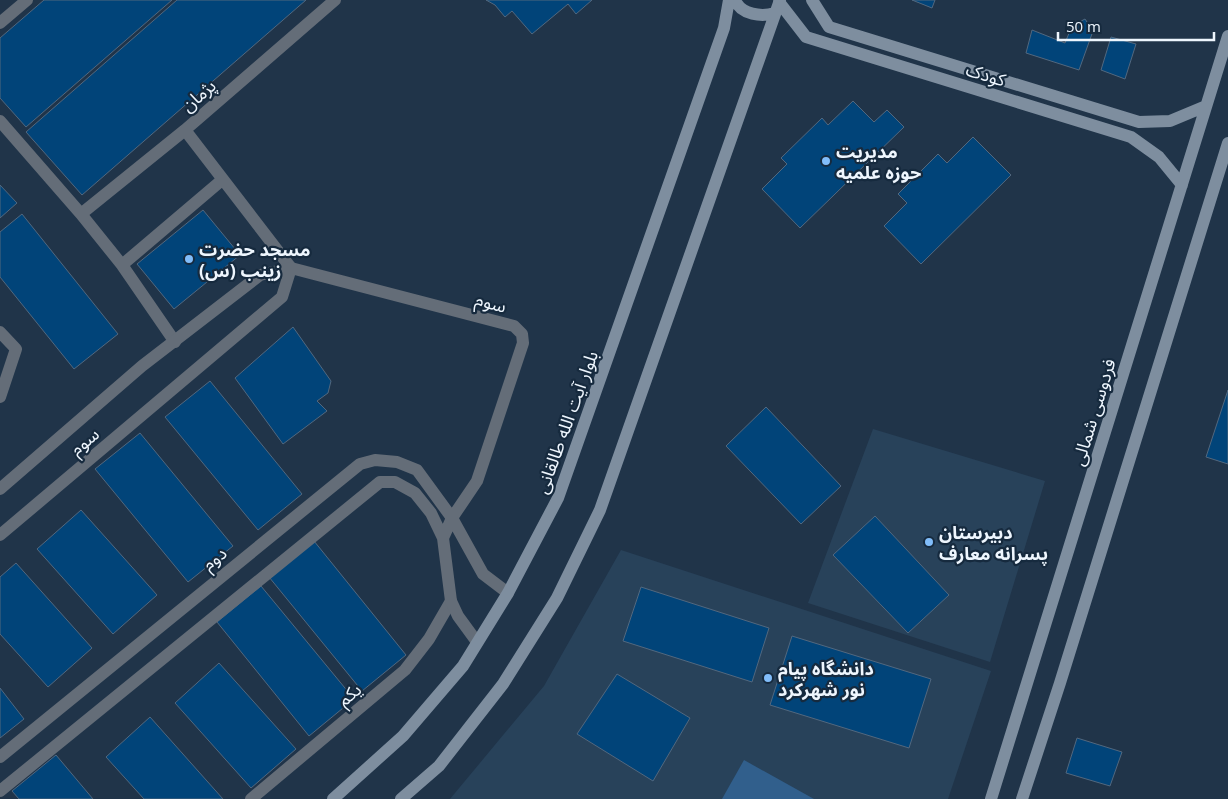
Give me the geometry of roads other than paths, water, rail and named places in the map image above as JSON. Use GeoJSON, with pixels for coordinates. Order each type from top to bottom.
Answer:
{"type":"FeatureCollection","features":[{"type":"Feature","properties":{"kind":"main road","name":"بلوار آیت الله طالقانی"},"geometry":{"type":"LineString","coordinates":[[334,799],[403,736],[464,666],[508,593],[558,498],[724,28],[729,0]]}},
{"type":"Feature","properties":{"kind":"main road"},"geometry":{"type":"LineString","coordinates":[[735,0],[740,9],[760,15],[778,5]]}},
{"type":"Feature","properties":{"kind":"main road","name":"کودک"},"geometry":{"type":"LineString","coordinates":[[812,0],[829,28],[1139,122],[1170,121],[1206,106]]}},
{"type":"Feature","properties":{"kind":"main road"},"geometry":{"type":"LineString","coordinates":[[401,799],[439,766],[503,684],[557,598],[600,510],[778,5]]}},
{"type":"Feature","properties":{"kind":"main road","name":"کودک"},"geometry":{"type":"LineString","coordinates":[[778,5],[806,37],[1131,137],[1159,157],[1182,185]]}},
{"type":"Feature","properties":{"kind":"main road","name":"فردوسی شمالی"},"geometry":{"type":"LineString","coordinates":[[991,799],[1228,36]]}},
{"type":"Feature","properties":{"kind":"main road"},"geometry":{"type":"LineString","coordinates":[[1022,799],[1066,664],[1228,143]]}},
{"type":"Feature","properties":{"kind":"street"},"geometry":{"type":"LineString","coordinates":[[0,23],[27,0]]}},
{"type":"Feature","properties":{"kind":"street","name":"پژمان"},"geometry":{"type":"LineString","coordinates":[[82,214],[185,130],[335,0]]}},
{"type":"Feature","properties":{"kind":"street"},"geometry":{"type":"LineString","coordinates":[[0,121],[82,214],[122,264],[175,342]]}},
{"type":"Feature","properties":{"kind":"street"},"geometry":{"type":"LineString","coordinates":[[185,130],[291,268]]}},
{"type":"Feature","properties":{"kind":"street"},"geometry":{"type":"LineString","coordinates":[[122,264],[222,180]]}},
{"type":"Feature","properties":{"kind":"street","name":"سوم"},"geometry":{"type":"LineString","coordinates":[[0,535],[282,297],[291,268]]}},
{"type":"Feature","properties":{"kind":"street","name":"سوم"},"geometry":{"type":"LineString","coordinates":[[0,489],[142,366],[260,274],[291,268],[514,326],[522,334],[523,343],[477,481],[452,518],[443,538]]}},
{"type":"Feature","properties":{"kind":"street"},"geometry":{"type":"LineString","coordinates":[[0,332],[16,349],[0,397]]}},
{"type":"Feature","properties":{"kind":"street"},"geometry":{"type":"LineString","coordinates":[[0,791],[380,482],[383,470],[375,460]]}},
{"type":"Feature","properties":{"kind":"street","name":"دوم"},"geometry":{"type":"LineString","coordinates":[[0,756],[360,464],[375,460],[397,462],[417,470],[452,518],[483,574],[508,593]]}},
{"type":"Feature","properties":{"kind":"street"},"geometry":{"type":"LineString","coordinates":[[380,482],[395,482],[415,493],[431,513],[443,538],[451,601],[458,616],[477,642]]}},
{"type":"Feature","properties":{"kind":"street","name":"یکم"},"geometry":{"type":"LineString","coordinates":[[251,799],[405,670],[429,639],[451,601]]}},
{"type":"Feature","properties":{"kind":"place","name":"مدیریت حوزه علمیه"},"geometry":{"type":"Point","coordinates":[826,161]}},
{"type":"Feature","properties":{"kind":"place","name":"مسجد حضرت زینب (س)"},"geometry":{"type":"Point","coordinates":[189,259]}},
{"type":"Feature","properties":{"kind":"place","name":"دبیرستان پسرانه معارف"},"geometry":{"type":"Point","coordinates":[929,542]}},
{"type":"Feature","properties":{"kind":"place","name":"دانشگاه پیام نور شهرکرد"},"geometry":{"type":"Point","coordinates":[768,678]}}]}
